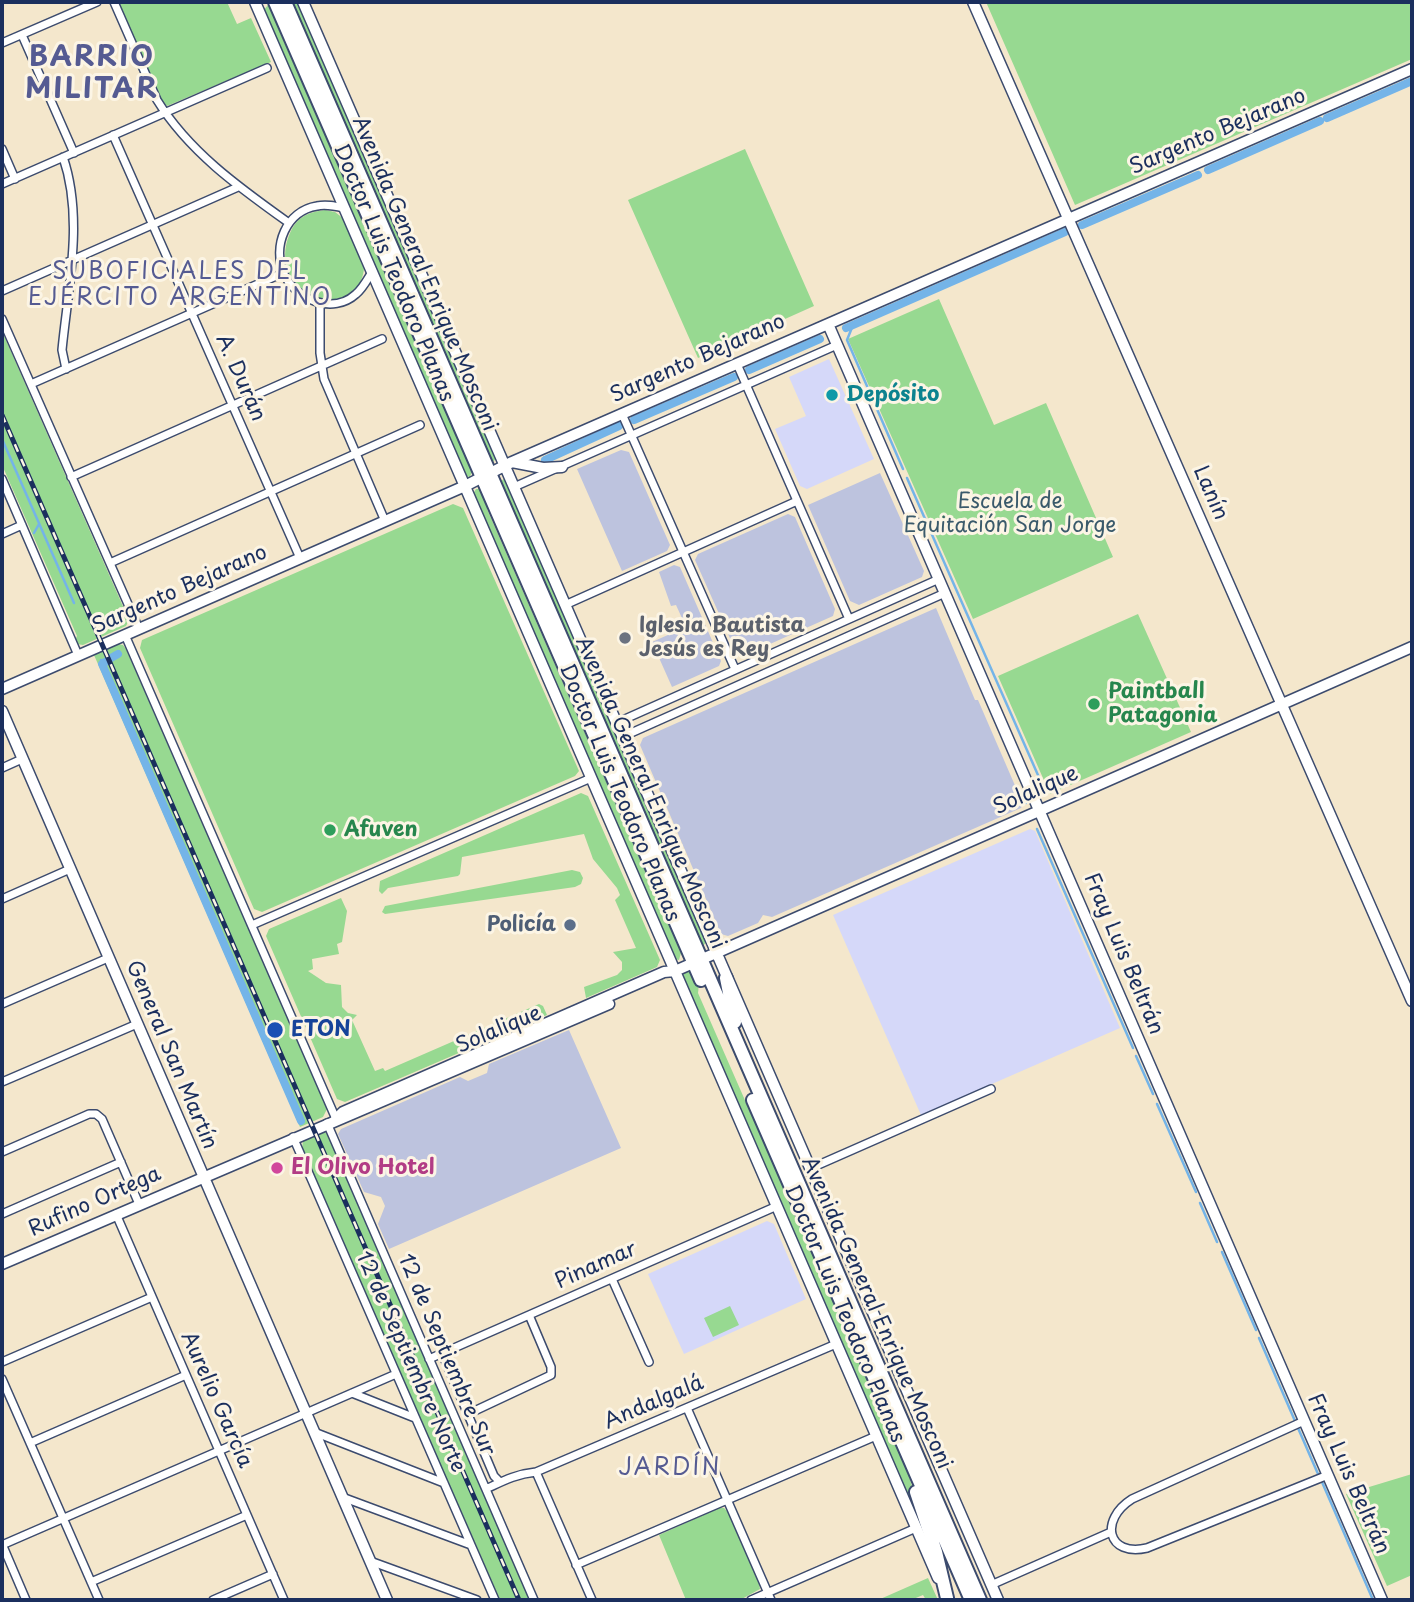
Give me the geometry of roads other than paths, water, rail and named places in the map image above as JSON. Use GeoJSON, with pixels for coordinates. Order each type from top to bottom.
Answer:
{"type":"FeatureCollection","features":[{"type":"Feature","properties":{"kind":"highway","name":"Avenida General Enrique Mosconi"},"geometry":{"type":"LineString","coordinates":[[275,2],[486,475]]}},
{"type":"Feature","properties":{"kind":"highway","name":"Avenida General Enrique Mosconi"},"geometry":{"type":"LineString","coordinates":[[285,2],[971,1600]]}},
{"type":"Feature","properties":{"kind":"highway","name":"Avenida General Enrique Mosconi"},"geometry":{"type":"LineString","coordinates":[[697,961],[745,1060],[981,1600]]}},
{"type":"Feature","properties":{"kind":"highway"},"geometry":{"type":"LineString","coordinates":[[726,978],[745,1060]]}},
{"type":"Feature","properties":{"kind":"highway"},"geometry":{"type":"LineString","coordinates":[[907,1454],[947,1599]]}},
{"type":"Feature","properties":{"kind":"street"},"geometry":{"type":"LineString","coordinates":[[2,43],[97,2]]}},
{"type":"Feature","properties":{"kind":"street"},"geometry":{"type":"LineString","coordinates":[[114,2],[157,100],[166,112],[214,167],[289,223]]}},
{"type":"Feature","properties":{"kind":"street","name":"Doctor Luis Teodoro Planas"},"geometry":{"type":"LineString","coordinates":[[254,2],[947,1599]]}},
{"type":"Feature","properties":{"kind":"street"},"geometry":{"type":"LineString","coordinates":[[303,2],[508,464],[514,488],[998,1600]]}},
{"type":"Feature","properties":{"kind":"street","name":"Lanín"},"geometry":{"type":"LineString","coordinates":[[973,2],[1412,1000]]}},
{"type":"Feature","properties":{"kind":"street"},"geometry":{"type":"LineString","coordinates":[[22,35],[74,153]]}},
{"type":"Feature","properties":{"kind":"street"},"geometry":{"type":"LineString","coordinates":[[2,184],[267,68]]}},
{"type":"Feature","properties":{"kind":"street","name":"Sargento Bejarano"},"geometry":{"type":"LineString","coordinates":[[2,689],[465,486],[508,464],[737,363],[1412,69]]}},
{"type":"Feature","properties":{"kind":"street","name":"A. Durán"},"geometry":{"type":"LineString","coordinates":[[113,135],[300,558]]}},
{"type":"Feature","properties":{"kind":"street"},"geometry":{"type":"LineString","coordinates":[[2,149],[15,179]]}},
{"type":"Feature","properties":{"kind":"street"},"geometry":{"type":"LineString","coordinates":[[63,157],[69,181],[73,223],[62,350],[66,369]]}},
{"type":"Feature","properties":{"kind":"street"},"geometry":{"type":"LineString","coordinates":[[2,291],[238,187]]}},
{"type":"Feature","properties":{"kind":"street"},"geometry":{"type":"LineString","coordinates":[[344,208],[324,205],[309,208],[296,215],[289,223],[280,244],[283,273],[294,289],[308,299],[320,303],[341,303],[352,298],[372,272]]}},
{"type":"Feature","properties":{"kind":"street"},"geometry":{"type":"LineString","coordinates":[[31,384],[283,273]]}},
{"type":"Feature","properties":{"kind":"street"},"geometry":{"type":"LineString","coordinates":[[320,303],[322,365],[331,398],[385,521]]}},
{"type":"Feature","properties":{"kind":"street"},"geometry":{"type":"LineString","coordinates":[[2,319],[139,629]]}},
{"type":"Feature","properties":{"kind":"street","name":"Fray Luis Beltrán"},"geometry":{"type":"LineString","coordinates":[[828,324],[1382,1600]]}},
{"type":"Feature","properties":{"kind":"street"},"geometry":{"type":"LineString","coordinates":[[72,477],[382,339]]}},
{"type":"Feature","properties":{"kind":"street","name":"Sargento Bejarano"},"geometry":{"type":"LineString","coordinates":[[514,488],[837,345]]}},
{"type":"Feature","properties":{"kind":"street"},"geometry":{"type":"LineString","coordinates":[[737,363],[849,619]]}},
{"type":"Feature","properties":{"kind":"street"},"geometry":{"type":"LineString","coordinates":[[622,414],[735,669]]}},
{"type":"Feature","properties":{"kind":"street"},"geometry":{"type":"LineString","coordinates":[[110,564],[419,425]]}},
{"type":"Feature","properties":{"kind":"street"},"geometry":{"type":"LineString","coordinates":[[508,464],[562,467]]}},
{"type":"Feature","properties":{"kind":"street"},"geometry":{"type":"LineString","coordinates":[[2,479],[79,655]]}},
{"type":"Feature","properties":{"kind":"street"},"geometry":{"type":"LineString","coordinates":[[565,605],[797,501]]}},
{"type":"Feature","properties":{"kind":"street"},"geometry":{"type":"LineString","coordinates":[[2,534],[22,525]]}},
{"type":"Feature","properties":{"kind":"street"},"geometry":{"type":"LineString","coordinates":[[616,723],[939,579]]}},
{"type":"Feature","properties":{"kind":"street"},"geometry":{"type":"LineString","coordinates":[[622,737],[945,593]]}},
{"type":"Feature","properties":{"kind":"street"},"geometry":{"type":"LineString","coordinates":[[125,635],[252,925],[591,778]]}},
{"type":"Feature","properties":{"kind":"street","name":"Solalique"},"geometry":{"type":"LineString","coordinates":[[203,1176],[332,1121],[356,1106],[664,972],[675,971],[1412,647]]}},
{"type":"Feature","properties":{"kind":"street","name":"General San Martín"},"geometry":{"type":"LineString","coordinates":[[2,711],[387,1600]]}},
{"type":"Feature","properties":{"kind":"street"},"geometry":{"type":"LineString","coordinates":[[2,768],[22,759]]}},
{"type":"Feature","properties":{"kind":"street"},"geometry":{"type":"LineString","coordinates":[[2,899],[70,869]]}},
{"type":"Feature","properties":{"kind":"street","name":"12 de Septiembre Sur"},"geometry":{"type":"LineString","coordinates":[[252,925],[429,1359],[534,1600]]}},
{"type":"Feature","properties":{"kind":"street"},"geometry":{"type":"LineString","coordinates":[[2,1004],[108,958]]}},
{"type":"Feature","properties":{"kind":"street"},"geometry":{"type":"LineString","coordinates":[[2,1082],[137,1024]]}},
{"type":"Feature","properties":{"kind":"street"},"geometry":{"type":"LineString","coordinates":[[809,1169],[991,1089]]}},
{"type":"Feature","properties":{"kind":"street"},"geometry":{"type":"LineString","coordinates":[[2,1152],[89,1114],[96,1114],[102,1119],[139,1204]]}},
{"type":"Feature","properties":{"kind":"street","name":"12 de Septiembre Norte"},"geometry":{"type":"LineString","coordinates":[[293,1138],[495,1600]]}},
{"type":"Feature","properties":{"kind":"street"},"geometry":{"type":"LineString","coordinates":[[2,1214],[121,1162]]}},
{"type":"Feature","properties":{"kind":"street","name":"Rufino Ortega"},"geometry":{"type":"LineString","coordinates":[[2,1264],[203,1176]]}},
{"type":"Feature","properties":{"kind":"street","name":"Pinamar"},"geometry":{"type":"LineString","coordinates":[[429,1359],[777,1206]]}},
{"type":"Feature","properties":{"kind":"street","name":"Aurelio García"},"geometry":{"type":"LineString","coordinates":[[116,1214],[284,1600]]}},
{"type":"Feature","properties":{"kind":"street"},"geometry":{"type":"LineString","coordinates":[[612,1279],[649,1362]]}},
{"type":"Feature","properties":{"kind":"street"},"geometry":{"type":"LineString","coordinates":[[2,1362],[152,1297]]}},
{"type":"Feature","properties":{"kind":"street"},"geometry":{"type":"LineString","coordinates":[[468,1414],[551,1375],[551,1367],[529,1315]]}},
{"type":"Feature","properties":{"kind":"street","name":"Andalgalá"},"geometry":{"type":"LineString","coordinates":[[485,1489],[498,1480],[537,1472],[836,1343]]}},
{"type":"Feature","properties":{"kind":"street"},"geometry":{"type":"LineString","coordinates":[[442,1353],[494,1477],[498,1480]]}},
{"type":"Feature","properties":{"kind":"street"},"geometry":{"type":"LineString","coordinates":[[26,1600],[2,1545],[396,1374]]}},
{"type":"Feature","properties":{"kind":"street"},"geometry":{"type":"LineString","coordinates":[[30,1443],[186,1376]]}},
{"type":"Feature","properties":{"kind":"street"},"geometry":{"type":"LineString","coordinates":[[2,1378],[99,1600]]}},
{"type":"Feature","properties":{"kind":"street"},"geometry":{"type":"LineString","coordinates":[[352,1393],[415,1419]]}},
{"type":"Feature","properties":{"kind":"street"},"geometry":{"type":"LineString","coordinates":[[687,1408],[769,1597]]}},
{"type":"Feature","properties":{"kind":"street"},"geometry":{"type":"LineString","coordinates":[[1304,1421],[1132,1499],[1113,1517],[1111,1532],[1123,1547],[1134,1550],[1147,1548],[1328,1475]]}},
{"type":"Feature","properties":{"kind":"street"},"geometry":{"type":"LineString","coordinates":[[314,1432],[444,1483]]}},
{"type":"Feature","properties":{"kind":"street"},"geometry":{"type":"LineString","coordinates":[[576,1564],[876,1436]]}},
{"type":"Feature","properties":{"kind":"street"},"geometry":{"type":"LineString","coordinates":[[537,1472],[592,1600]]}},
{"type":"Feature","properties":{"kind":"street"},"geometry":{"type":"LineString","coordinates":[[342,1497],[471,1545]]}},
{"type":"Feature","properties":{"kind":"street"},"geometry":{"type":"LineString","coordinates":[[91,1583],[247,1515]]}},
{"type":"Feature","properties":{"kind":"street"},"geometry":{"type":"LineString","coordinates":[[751,1600],[769,1597],[916,1528]]}},
{"type":"Feature","properties":{"kind":"street"},"geometry":{"type":"LineString","coordinates":[[991,1585],[1111,1532]]}},
{"type":"Feature","properties":{"kind":"street"},"geometry":{"type":"LineString","coordinates":[[370,1561],[478,1600]]}},
{"type":"Feature","properties":{"kind":"street"},"geometry":{"type":"LineString","coordinates":[[2,1572],[12,1567]]}},
{"type":"Feature","properties":{"kind":"street"},"geometry":{"type":"LineString","coordinates":[[214,1600],[273,1574]]}},
{"type":"Feature","properties":{"kind":"waterway"},"geometry":{"type":"LineString","coordinates":[[1327,118],[1412,81]]}},
{"type":"Feature","properties":{"kind":"waterway"},"geometry":{"type":"LineString","coordinates":[[1208,170],[1320,121]]}},
{"type":"Feature","properties":{"kind":"waterway"},"geometry":{"type":"LineString","coordinates":[[1082,225],[1198,175]]}},
{"type":"Feature","properties":{"kind":"waterway"},"geometry":{"type":"LineString","coordinates":[[846,328],[1065,232]]}},
{"type":"Feature","properties":{"kind":"waterway"},"geometry":{"type":"LineString","coordinates":[[853,325],[847,340],[903,469]]}},
{"type":"Feature","properties":{"kind":"waterway"},"geometry":{"type":"LineString","coordinates":[[749,370],[820,339]]}},
{"type":"Feature","properties":{"kind":"waterway"},"geometry":{"type":"LineString","coordinates":[[634,420],[734,377]]}},
{"type":"Feature","properties":{"kind":"waterway"},"geometry":{"type":"LineString","coordinates":[[545,460],[619,426]]}},
{"type":"Feature","properties":{"kind":"waterway"},"geometry":{"type":"LineString","coordinates":[[2,439],[74,603]]}},
{"type":"Feature","properties":{"kind":"waterway"},"geometry":{"type":"LineString","coordinates":[[907,478],[1045,791],[1039,794]]}},
{"type":"Feature","properties":{"kind":"waterway"},"geometry":{"type":"LineString","coordinates":[[34,533],[39,524]]}},
{"type":"Feature","properties":{"kind":"waterway"},"geometry":{"type":"LineString","coordinates":[[111,658],[118,654]]}},
{"type":"Feature","properties":{"kind":"waterway"},"geometry":{"type":"LineString","coordinates":[[101,660],[102,664]]}},
{"type":"Feature","properties":{"kind":"waterway"},"geometry":{"type":"LineString","coordinates":[[107,661],[102,664],[301,1121]]}},
{"type":"Feature","properties":{"kind":"waterway"},"geometry":{"type":"LineString","coordinates":[[1037,829],[1133,1048]]}},
{"type":"Feature","properties":{"kind":"waterway"},"geometry":{"type":"LineString","coordinates":[[1136,1056],[1153,1094]]}},
{"type":"Feature","properties":{"kind":"waterway"},"geometry":{"type":"LineString","coordinates":[[1157,1104],[1196,1192]]}},
{"type":"Feature","properties":{"kind":"waterway"},"geometry":{"type":"LineString","coordinates":[[1200,1203],[1217,1242]]}},
{"type":"Feature","properties":{"kind":"waterway"},"geometry":{"type":"LineString","coordinates":[[1222,1252],[1256,1330]]}},
{"type":"Feature","properties":{"kind":"waterway"},"geometry":{"type":"LineString","coordinates":[[1259,1338],[1295,1421]]}},
{"type":"Feature","properties":{"kind":"waterway"},"geometry":{"type":"LineString","coordinates":[[1298,1428],[1318,1474]]}},
{"type":"Feature","properties":{"kind":"waterway"},"geometry":{"type":"LineString","coordinates":[[1322,1482],[1373,1600]]}},
{"type":"Feature","properties":{"kind":"railway"},"geometry":{"type":"LineString","coordinates":[[2,415],[519,1600]]}},
{"type":"Feature","properties":{"kind":"place","name":"Depósito"},"geometry":{"type":"Point","coordinates":[832,395]}},
{"type":"Feature","properties":{"kind":"place","name":"Iglesia Bautista Jesús es Rey"},"geometry":{"type":"Point","coordinates":[625,638]}},
{"type":"Feature","properties":{"kind":"place","name":"Paintball Patagonia"},"geometry":{"type":"Point","coordinates":[1094,704]}},
{"type":"Feature","properties":{"kind":"place","name":"Afuven"},"geometry":{"type":"Point","coordinates":[330,830]}},
{"type":"Feature","properties":{"kind":"place","name":"Policía"},"geometry":{"type":"Point","coordinates":[570,925]}},
{"type":"Feature","properties":{"kind":"place","name":"ETON"},"geometry":{"type":"Point","coordinates":[275,1030]}},
{"type":"Feature","properties":{"kind":"place","name":"El Olivo Hotel"},"geometry":{"type":"Point","coordinates":[277,1168]}},
{"type":"Feature","properties":{"kind":"district","name":"BARRIO MILITAR"},"geometry":{"type":"Point","coordinates":[92,74]}},
{"type":"Feature","properties":{"kind":"district","name":"SUBOFICIALES DEL EJÉRCITO ARGENTINO"},"geometry":{"type":"Point","coordinates":[180,286]}},
{"type":"Feature","properties":{"kind":"district","name":"JARDÍN"},"geometry":{"type":"Point","coordinates":[670,1469]}},
{"type":"Feature","properties":{"kind":"park label","name":"Escuela de Equitación San Jorge"},"geometry":{"type":"Point","coordinates":[1010,514]}}]}
